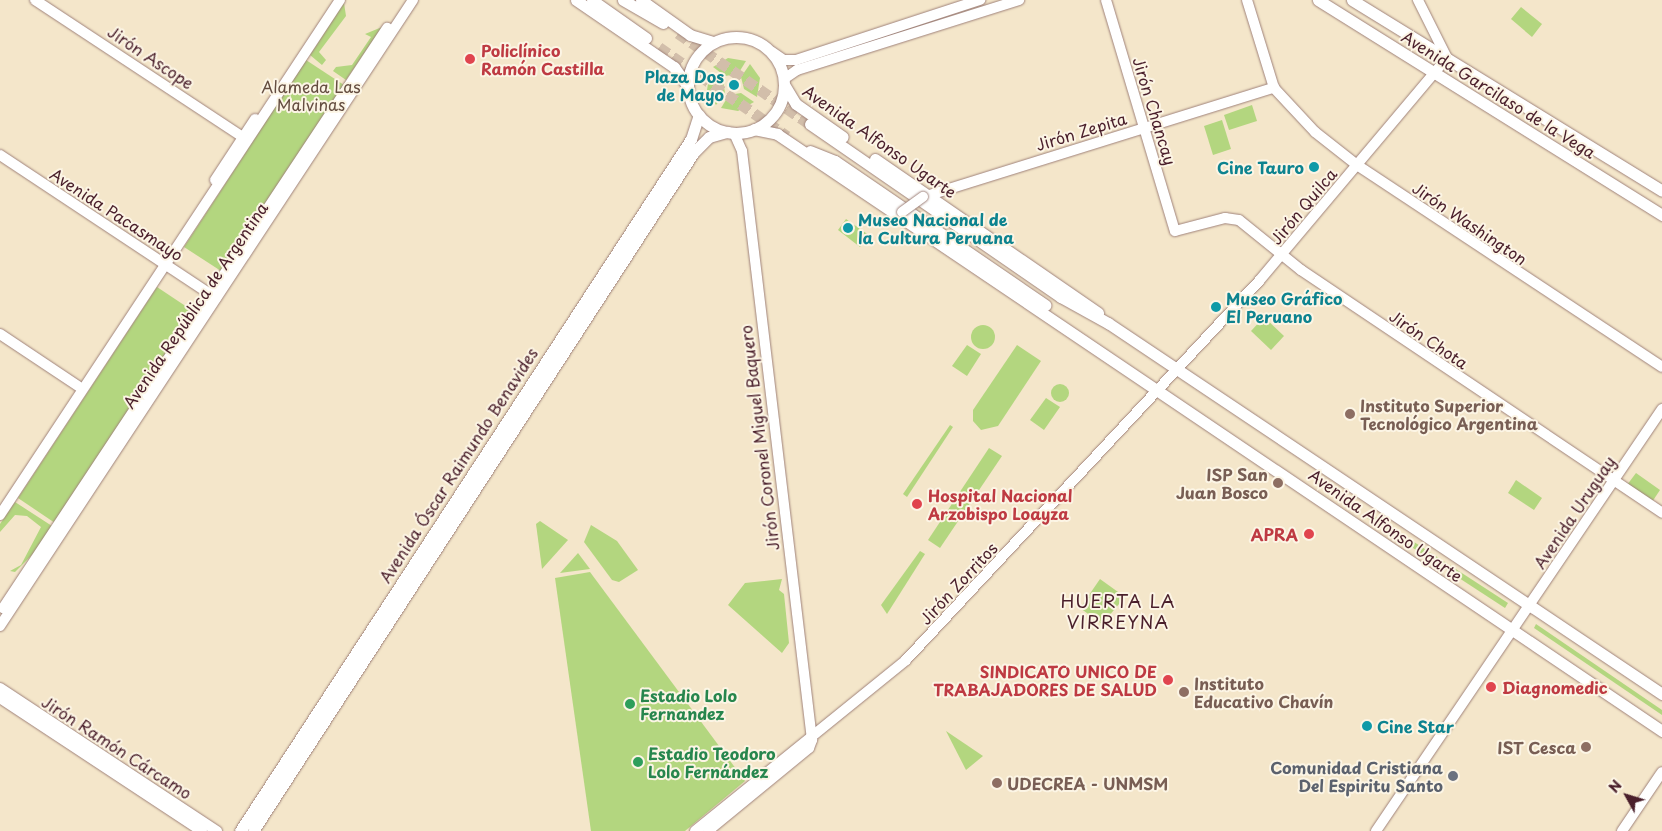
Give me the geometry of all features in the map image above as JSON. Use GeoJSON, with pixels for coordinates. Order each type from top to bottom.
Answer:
{"type":"FeatureCollection","features":[{"type":"Feature","properties":{"kind":"main road"},"geometry":{"type":"LineString","coordinates":[[576,0],[658,51]]}},
{"type":"Feature","properties":{"kind":"main road"},"geometry":{"type":"LineString","coordinates":[[584,0],[658,51]]}},
{"type":"Feature","properties":{"kind":"main road"},"geometry":{"type":"LineString","coordinates":[[592,0],[658,51],[677,69],[688,88],[699,115],[730,132],[754,130],[776,112],[784,82],[772,52],[742,37],[713,42],[677,30],[623,0]]}},
{"type":"Feature","properties":{"kind":"main road"},"geometry":{"type":"LineString","coordinates":[[633,0],[677,30]]}},
{"type":"Feature","properties":{"kind":"main road"},"geometry":{"type":"LineString","coordinates":[[641,0],[677,30]]}},
{"type":"Feature","properties":{"kind":"main road","name":"Avenida Garcilaso de la Vega"},"geometry":{"type":"LineString","coordinates":[[1318,0],[1662,208]]}},
{"type":"Feature","properties":{"kind":"main road","name":"Avenida Garcilaso de la Vega"},"geometry":{"type":"LineString","coordinates":[[1329,0],[1436,71],[1662,215]]}},
{"type":"Feature","properties":{"kind":"main road","name":"Avenida Garcilaso de la Vega"},"geometry":{"type":"LineString","coordinates":[[1352,0],[1662,191]]}},
{"type":"Feature","properties":{"kind":"main road"},"geometry":{"type":"LineString","coordinates":[[688,88],[694,61],[713,42]]}},
{"type":"Feature","properties":{"kind":"main road","name":"Avenida Alfonso Ugarte"},"geometry":{"type":"LineString","coordinates":[[784,82],[801,108],[925,196],[1077,296],[1108,323]]}},
{"type":"Feature","properties":{"kind":"main road","name":"Avenida Óscar Raimundo Benavides"},"geometry":{"type":"LineString","coordinates":[[240,831],[691,139],[699,115]]}},
{"type":"Feature","properties":{"kind":"main road","name":"Avenida Alfonso Ugarte"},"geometry":{"type":"LineString","coordinates":[[810,124],[1061,296],[1108,323],[1662,694]]}},
{"type":"Feature","properties":{"kind":"main road","name":"Avenida Alfonso Ugarte"},"geometry":{"type":"LineString","coordinates":[[754,130],[777,134],[900,214],[1092,345],[1159,388],[1662,732]]}},
{"type":"Feature","properties":{"kind":"main road","name":"Avenida Óscar Raimundo Benavides"},"geometry":{"type":"LineString","coordinates":[[253,831],[694,152],[709,137],[730,132]]}},
{"type":"Feature","properties":{"kind":"main road","name":"Avenida Alfonso Ugarte"},"geometry":{"type":"LineString","coordinates":[[796,142],[835,161],[1028,294],[1092,345]]}},
{"type":"Feature","properties":{"kind":"street","name":"Jirón Ascope"},"geometry":{"type":"LineString","coordinates":[[35,0],[246,139]]}},
{"type":"Feature","properties":{"kind":"street"},"geometry":{"type":"LineString","coordinates":[[246,139],[333,0]]}},
{"type":"Feature","properties":{"kind":"street"},"geometry":{"type":"LineString","coordinates":[[0,514],[246,139],[340,0]]}},
{"type":"Feature","properties":{"kind":"street","name":"Avenida República de Argentina"},"geometry":{"type":"LineString","coordinates":[[0,626],[405,0]]}},
{"type":"Feature","properties":{"kind":"street","name":"Avenida República de Argentina"},"geometry":{"type":"LineString","coordinates":[[0,614],[414,0]]}},
{"type":"Feature","properties":{"kind":"street"},"geometry":{"type":"LineString","coordinates":[[772,52],[784,60],[796,60],[980,0]]}},
{"type":"Feature","properties":{"kind":"street"},"geometry":{"type":"LineString","coordinates":[[784,82],[797,70],[1019,0]]}},
{"type":"Feature","properties":{"kind":"street","name":"Jirón Chancay"},"geometry":{"type":"LineString","coordinates":[[1106,0],[1175,231]]}},
{"type":"Feature","properties":{"kind":"street"},"geometry":{"type":"LineString","coordinates":[[1247,0],[1274,88]]}},
{"type":"Feature","properties":{"kind":"street"},"geometry":{"type":"LineString","coordinates":[[1418,0],[1446,58]]}},
{"type":"Feature","properties":{"kind":"street","name":"Jirón Quilca"},"geometry":{"type":"LineString","coordinates":[[1177,369],[1281,255],[1446,58]]}},
{"type":"Feature","properties":{"kind":"street","name":"Jirón Zepita"},"geometry":{"type":"LineString","coordinates":[[900,214],[925,196],[1274,88]]}},
{"type":"Feature","properties":{"kind":"street","name":"Jirón Washington"},"geometry":{"type":"LineString","coordinates":[[1274,88],[1315,132],[1357,165],[1662,367]]}},
{"type":"Feature","properties":{"kind":"street","name":"Jirón Coronel Miguel Baquero"},"geometry":{"type":"LineString","coordinates":[[730,132],[742,151],[812,740]]}},
{"type":"Feature","properties":{"kind":"street","name":"Avenida Pacasmayo"},"geometry":{"type":"LineString","coordinates":[[0,155],[214,296]]}},
{"type":"Feature","properties":{"kind":"street","name":"Jirón Chota"},"geometry":{"type":"LineString","coordinates":[[1175,231],[1234,217],[1281,255],[1662,513]]}},
{"type":"Feature","properties":{"kind":"street"},"geometry":{"type":"LineString","coordinates":[[0,504],[78,386],[164,263]]}},
{"type":"Feature","properties":{"kind":"street"},"geometry":{"type":"LineString","coordinates":[[0,334],[78,386]]}},
{"type":"Feature","properties":{"kind":"street","name":"Jirón Zorritos"},"geometry":{"type":"LineString","coordinates":[[695,831],[812,740],[906,660],[1177,369]]}},
{"type":"Feature","properties":{"kind":"street","name":"Avenida Uruguay"},"geometry":{"type":"LineString","coordinates":[[1376,831],[1662,409]]}},
{"type":"Feature","properties":{"kind":"street","name":"Jirón Ramón Cárcamo"},"geometry":{"type":"LineString","coordinates":[[0,688],[217,831]]}},
{"type":"Feature","properties":{"kind":"street","name":"Jirón Ramón Cárcamo"},"geometry":{"type":"LineString","coordinates":[[0,698],[202,831]]}},
{"type":"Feature","properties":{"kind":"street","name":"Jirón Zorritos"},"geometry":{"type":"LineString","coordinates":[[708,831],[809,748],[812,740]]}},
{"type":"Feature","properties":{"kind":"street"},"geometry":{"type":"LineString","coordinates":[[1622,831],[1662,772]]}},
{"type":"Feature","properties":{"kind":"green space"},"geometry":{"type":"Polygon","coordinates":[[[344,3],[346,16],[319,52],[326,60],[322,65],[310,55],[344,3]]]}},
{"type":"Feature","properties":{"kind":"green space"},"geometry":{"type":"Polygon","coordinates":[[[1521,7],[1542,24],[1532,37],[1511,19],[1521,7]]]}},
{"type":"Feature","properties":{"kind":"green space"},"geometry":{"type":"Polygon","coordinates":[[[382,27],[346,80],[333,71],[336,67],[352,65],[371,37],[365,34],[382,27]]]}},
{"type":"Feature","properties":{"kind":"green space"},"geometry":{"type":"Polygon","coordinates":[[[728,58],[746,61],[738,74],[725,76],[713,67],[728,58]]]}},
{"type":"Feature","properties":{"kind":"green space","name":"Alameda Las Malvinas"},"geometry":{"type":"Polygon","coordinates":[[[306,60],[344,85],[221,271],[184,247],[306,60]]]}},
{"type":"Feature","properties":{"kind":"green space"},"geometry":{"type":"Polygon","coordinates":[[[750,64],[760,78],[757,97],[744,89],[741,77],[750,64]]]}},
{"type":"Feature","properties":{"kind":"green space"},"geometry":{"type":"Polygon","coordinates":[[[710,72],[723,80],[725,93],[716,105],[707,90],[710,72]]]}},
{"type":"Feature","properties":{"kind":"green space"},"geometry":{"type":"Polygon","coordinates":[[[741,93],[754,102],[738,111],[721,108],[729,95],[741,93]]]}},
{"type":"Feature","properties":{"kind":"green space"},"geometry":{"type":"Polygon","coordinates":[[[1252,105],[1257,121],[1229,130],[1224,115],[1252,105]]]}},
{"type":"Feature","properties":{"kind":"green space"},"geometry":{"type":"Polygon","coordinates":[[[1222,120],[1231,149],[1213,155],[1204,126],[1222,120]]]}},
{"type":"Feature","properties":{"kind":"green space"},"geometry":{"type":"Polygon","coordinates":[[[846,219],[873,238],[869,244],[865,241],[860,247],[838,230],[846,219]]]}},
{"type":"Feature","properties":{"kind":"green space"},"geometry":{"type":"Polygon","coordinates":[[[157,287],[193,311],[55,523],[18,498],[157,287]]]}},
{"type":"Feature","properties":{"kind":"green space"},"geometry":{"type":"Polygon","coordinates":[[[1264,317],[1284,336],[1271,350],[1251,331],[1264,317]]]}},
{"type":"Feature","properties":{"kind":"green space"},"geometry":{"type":"Polygon","coordinates":[[[983,325],[992,328],[995,337],[992,346],[983,349],[974,346],[971,337],[974,328],[983,325]]]}},
{"type":"Feature","properties":{"kind":"green space"},"geometry":{"type":"Polygon","coordinates":[[[967,345],[981,354],[967,376],[952,366],[967,345]]]}},
{"type":"Feature","properties":{"kind":"green space"},"geometry":{"type":"Polygon","coordinates":[[[1017,345],[1041,361],[998,426],[981,430],[973,421],[973,410],[1017,345]]]}},
{"type":"Feature","properties":{"kind":"green space"},"geometry":{"type":"Polygon","coordinates":[[[1056,384],[1064,384],[1069,389],[1067,400],[1056,402],[1051,397],[1051,389],[1056,384]]]}},
{"type":"Feature","properties":{"kind":"green space"},"geometry":{"type":"Polygon","coordinates":[[[1046,398],[1060,407],[1044,430],[1030,420],[1046,398]]]}},
{"type":"Feature","properties":{"kind":"green space"},"geometry":{"type":"Polygon","coordinates":[[[950,425],[953,427],[907,497],[903,494],[950,425]]]}},
{"type":"Feature","properties":{"kind":"green space"},"geometry":{"type":"Polygon","coordinates":[[[989,448],[1002,456],[940,548],[928,540],[989,448]]]}},
{"type":"Feature","properties":{"kind":"green space"},"geometry":{"type":"Polygon","coordinates":[[[1636,473],[1660,490],[1652,502],[1627,485],[1636,473]]]}},
{"type":"Feature","properties":{"kind":"green space"},"geometry":{"type":"Polygon","coordinates":[[[1516,480],[1542,498],[1534,510],[1508,493],[1516,480]]]}},
{"type":"Feature","properties":{"kind":"green space"},"geometry":{"type":"Polygon","coordinates":[[[15,502],[52,526],[35,552],[15,572],[10,571],[21,565],[41,527],[27,516],[15,515],[0,532],[0,524],[15,502]]]}},
{"type":"Feature","properties":{"kind":"green space"},"geometry":{"type":"Polygon","coordinates":[[[1371,514],[1508,603],[1505,608],[1367,518],[1371,514]]]}},
{"type":"Feature","properties":{"kind":"green space"},"geometry":{"type":"Polygon","coordinates":[[[540,521],[568,540],[542,569],[536,524],[540,521]]]}},
{"type":"Feature","properties":{"kind":"green space"},"geometry":{"type":"Polygon","coordinates":[[[591,525],[617,541],[638,570],[619,582],[612,580],[584,542],[591,525]]]}},
{"type":"Feature","properties":{"kind":"green space"},"geometry":{"type":"Polygon","coordinates":[[[920,551],[925,554],[887,614],[881,605],[920,551]]]}},
{"type":"Feature","properties":{"kind":"green space"},"geometry":{"type":"Polygon","coordinates":[[[578,553],[590,569],[560,573],[578,553]]]}},
{"type":"Feature","properties":{"kind":"green space","name":"Estadio Lolo Fernandez"},"geometry":{"type":"Polygon","coordinates":[[[590,572],[745,781],[685,831],[591,831],[555,578],[590,572]]]}},
{"type":"Feature","properties":{"kind":"green space"},"geometry":{"type":"Polygon","coordinates":[[[782,579],[779,590],[784,594],[789,643],[782,653],[728,605],[745,583],[782,579]]]}},
{"type":"Feature","properties":{"kind":"green space"},"geometry":{"type":"Polygon","coordinates":[[[1100,579],[1125,597],[1102,624],[1080,608],[1100,579]]]}},
{"type":"Feature","properties":{"kind":"green space"},"geometry":{"type":"Polygon","coordinates":[[[1536,624],[1662,710],[1662,715],[1534,628],[1536,624]]]}},
{"type":"Feature","properties":{"kind":"green space"},"geometry":{"type":"Polygon","coordinates":[[[946,731],[983,756],[966,770],[946,731]]]}},
{"type":"Feature","properties":{"kind":"tunnel"},"geometry":{"type":"LineString","coordinates":[[678,33],[810,124]]}},
{"type":"Feature","properties":{"kind":"tunnel"},"geometry":{"type":"LineString","coordinates":[[659,47],[787,136]]}},
{"type":"Feature","properties":{"kind":"place","name":"Policlínico Ramón Castilla"},"geometry":{"type":"Point","coordinates":[470,59]}},
{"type":"Feature","properties":{"kind":"place","name":"Plaza Dos de Mayo"},"geometry":{"type":"Point","coordinates":[734,85]}},
{"type":"Feature","properties":{"kind":"place","name":"Cine Tauro"},"geometry":{"type":"Point","coordinates":[1314,167]}},
{"type":"Feature","properties":{"kind":"place","name":"Museo Nacional de la Cultura Peruana"},"geometry":{"type":"Point","coordinates":[848,228]}},
{"type":"Feature","properties":{"kind":"place","name":"Museo Gráfico El Peruano"},"geometry":{"type":"Point","coordinates":[1216,307]}},
{"type":"Feature","properties":{"kind":"place","name":"Instituto Superior Tecnológico Argentina"},"geometry":{"type":"Point","coordinates":[1350,414]}},
{"type":"Feature","properties":{"kind":"place","name":"ISP San Juan Bosco"},"geometry":{"type":"Point","coordinates":[1278,483]}},
{"type":"Feature","properties":{"kind":"place","name":"Hospital Nacional Arzobispo Loayza"},"geometry":{"type":"Point","coordinates":[917,504]}},
{"type":"Feature","properties":{"kind":"place","name":"APRA"},"geometry":{"type":"Point","coordinates":[1309,534]}},
{"type":"Feature","properties":{"kind":"place","name":"SINDICATO UNICO DE TRABAJADORES DE SALUD"},"geometry":{"type":"Point","coordinates":[1168,680]}},
{"type":"Feature","properties":{"kind":"place","name":"Diagnomedic"},"geometry":{"type":"Point","coordinates":[1491,687]}},
{"type":"Feature","properties":{"kind":"place","name":"Instituto Educativo Chavín"},"geometry":{"type":"Point","coordinates":[1184,692]}},
{"type":"Feature","properties":{"kind":"place","name":"Estadio Lolo Fernandez"},"geometry":{"type":"Point","coordinates":[630,704]}},
{"type":"Feature","properties":{"kind":"place","name":"Cine Star"},"geometry":{"type":"Point","coordinates":[1367,726]}},
{"type":"Feature","properties":{"kind":"place","name":"IST Cesca"},"geometry":{"type":"Point","coordinates":[1586,747]}},
{"type":"Feature","properties":{"kind":"place","name":"Estadio Teodoro Lolo Fernández"},"geometry":{"type":"Point","coordinates":[638,762]}},
{"type":"Feature","properties":{"kind":"place","name":"Comunidad Cristiana Del Espiritu Santo"},"geometry":{"type":"Point","coordinates":[1453,776]}},
{"type":"Feature","properties":{"kind":"place","name":"UDECREA - UNMSM"},"geometry":{"type":"Point","coordinates":[997,783]}},
{"type":"Feature","properties":{"kind":"district","name":"HUERTA LA VIRREYNA"},"geometry":{"type":"Point","coordinates":[1118,612]}}]}
